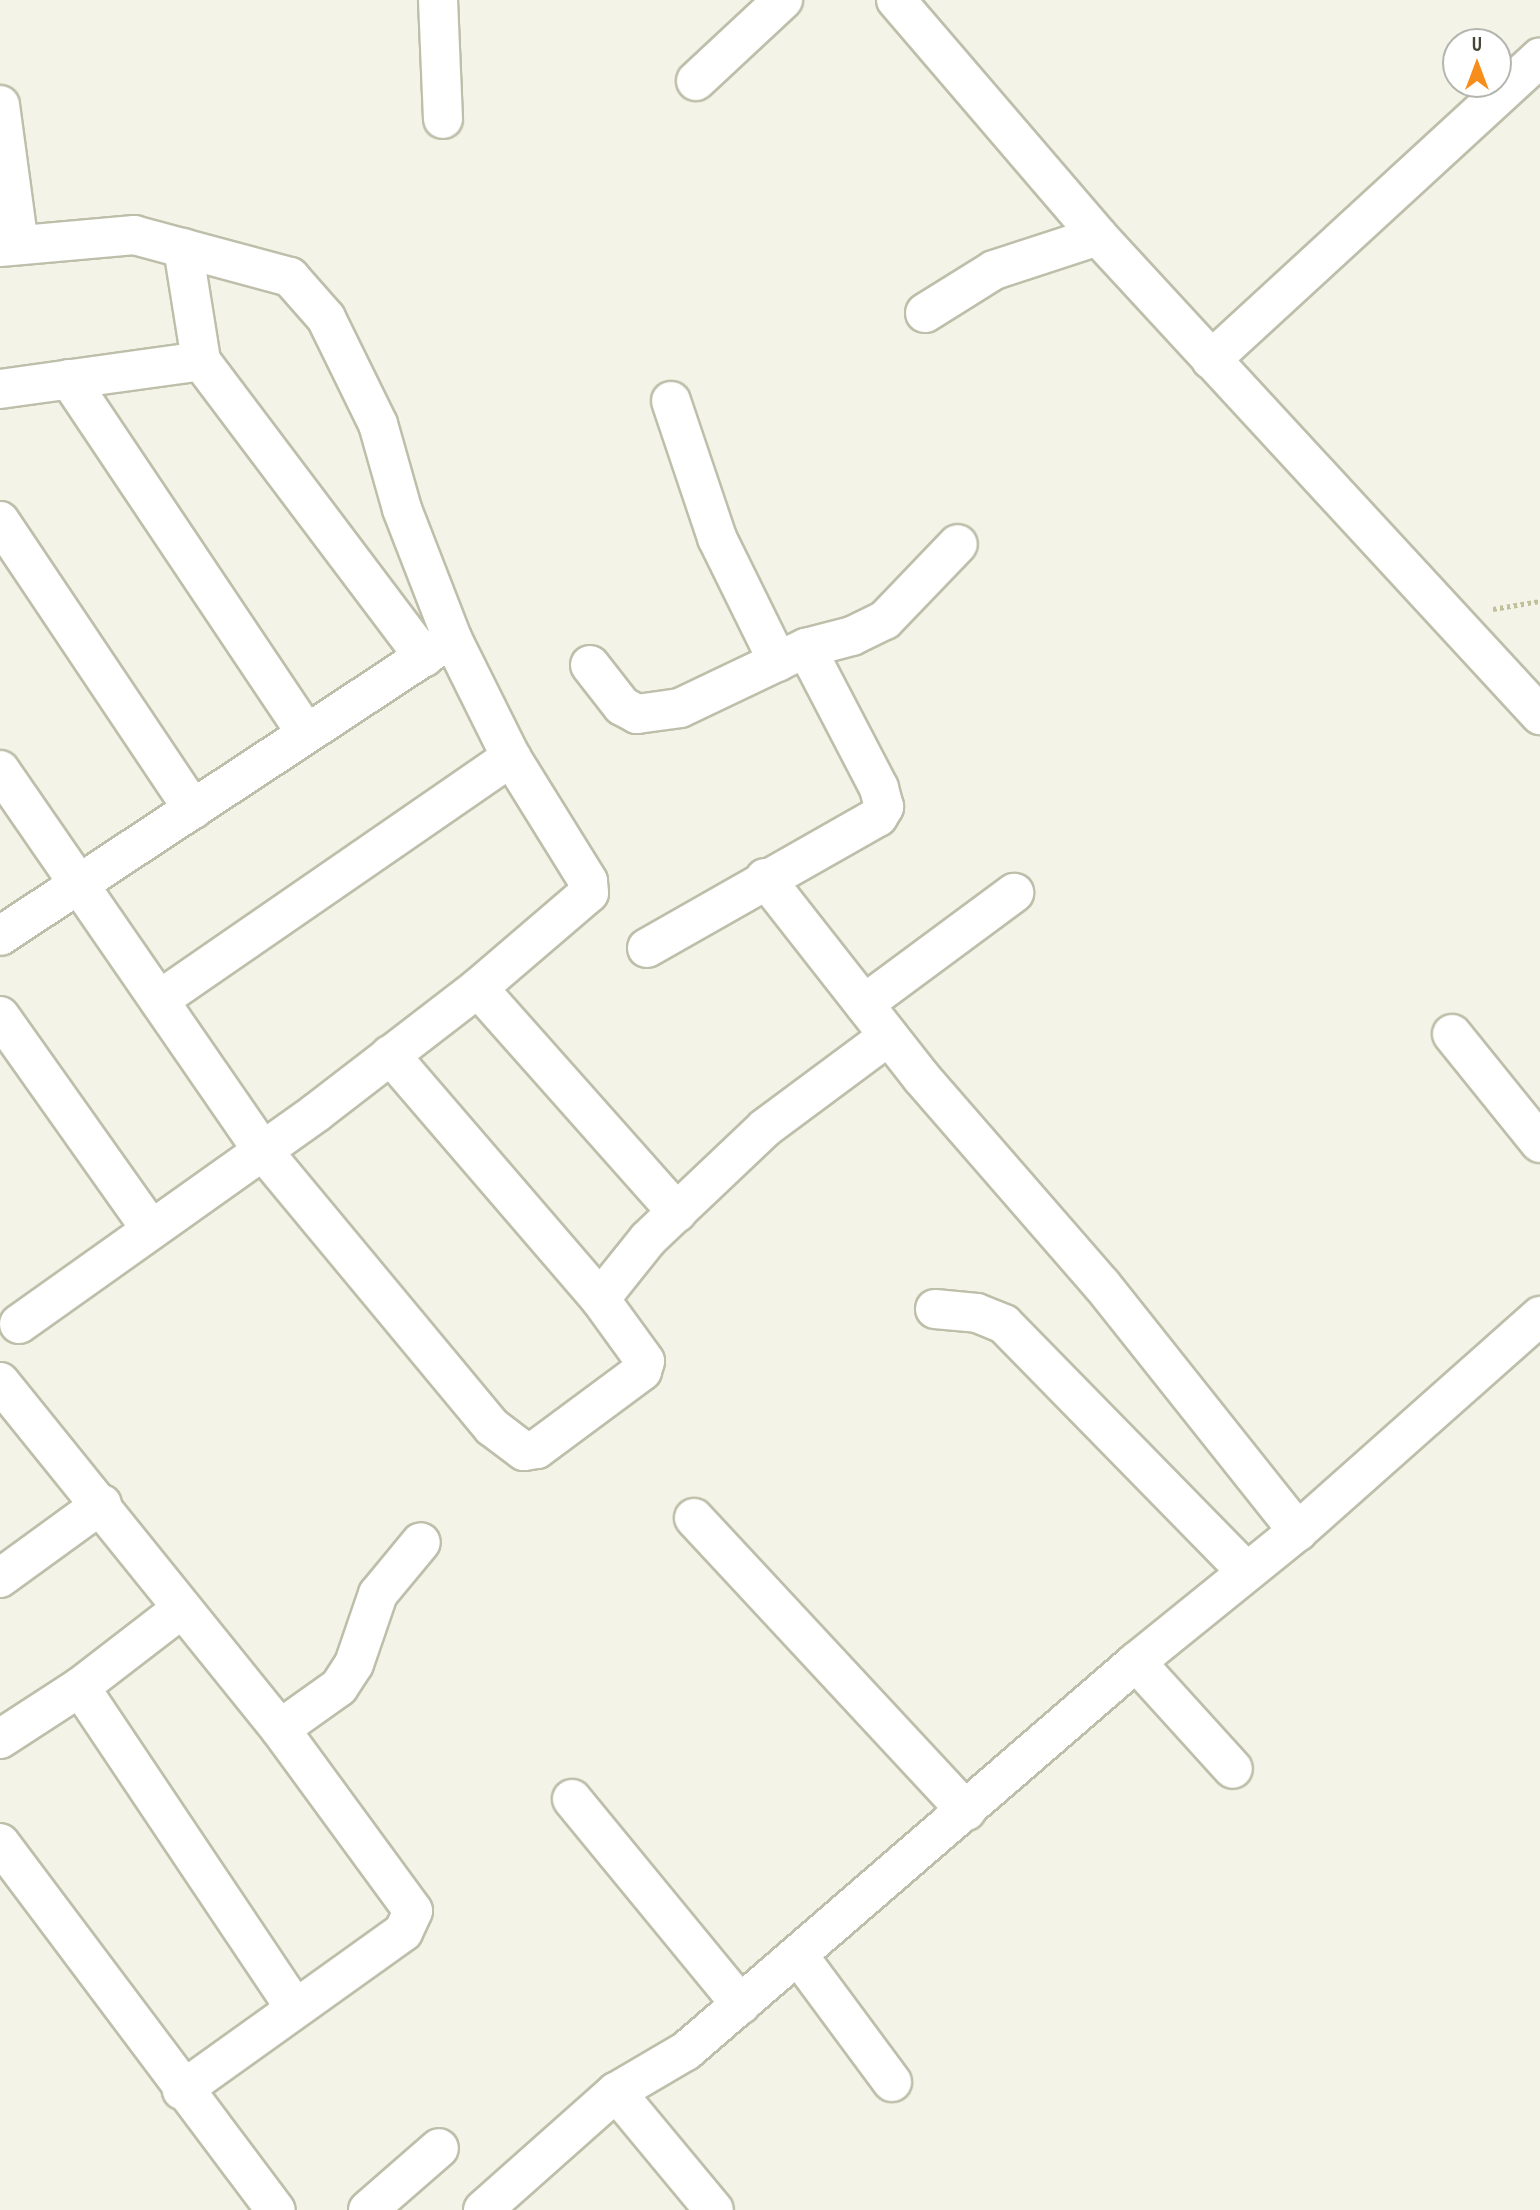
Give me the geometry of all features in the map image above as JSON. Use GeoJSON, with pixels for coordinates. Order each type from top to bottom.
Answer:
{"type":"FeatureCollection","features":[{"type":"Feature","properties":{"kind":"street"},"geometry":{"type":"LineString","coordinates":[[438,0],[443,119]]}},
{"type":"Feature","properties":{"kind":"street"},"geometry":{"type":"LineString","coordinates":[[696,81],[783,0]]}},
{"type":"Feature","properties":{"kind":"street"},"geometry":{"type":"LineString","coordinates":[[896,0],[1098,236],[1540,715]]}},
{"type":"Feature","properties":{"kind":"street"},"geometry":{"type":"LineString","coordinates":[[1211,360],[1540,57]]}},
{"type":"Feature","properties":{"kind":"street"},"geometry":{"type":"LineString","coordinates":[[0,105],[9,246],[134,235],[290,277],[326,318],[378,424],[438,647]]}},
{"type":"Feature","properties":{"kind":"street"},"geometry":{"type":"LineString","coordinates":[[925,313],[994,270],[1098,236]]}},
{"type":"Feature","properties":{"kind":"street"},"geometry":{"type":"LineString","coordinates":[[6,1319],[225,1182],[262,1150],[478,988],[589,893],[588,881],[438,647],[201,361],[183,248]]}},
{"type":"Feature","properties":{"kind":"street"},"geometry":{"type":"LineString","coordinates":[[0,389],[201,361]]}},
{"type":"Feature","properties":{"kind":"street"},"geometry":{"type":"LineString","coordinates":[[69,379],[306,732]]}},
{"type":"Feature","properties":{"kind":"street"},"geometry":{"type":"LineString","coordinates":[[647,948],[765,878],[878,817],[884,807],[879,788],[717,538],[671,401]]}},
{"type":"Feature","properties":{"kind":"street"},"geometry":{"type":"LineString","coordinates":[[0,521],[193,809]]}},
{"type":"Feature","properties":{"kind":"street"},"geometry":{"type":"LineString","coordinates":[[590,665],[622,706],[637,714],[656,715],[792,655],[852,636],[885,620],[958,544]]}},
{"type":"Feature","properties":{"kind":"street"},"geometry":{"type":"LineString","coordinates":[[0,936],[438,647]]}},
{"type":"Feature","properties":{"kind":"street"},"geometry":{"type":"LineString","coordinates":[[159,1000],[511,757]]}},
{"type":"Feature","properties":{"kind":"street"},"geometry":{"type":"LineString","coordinates":[[0,770],[262,1150],[492,1427],[524,1451],[537,1449],[642,1371],[645,1361],[641,1351],[600,1299],[390,1055]]}},
{"type":"Feature","properties":{"kind":"street"},"geometry":{"type":"LineString","coordinates":[[765,878],[889,1036],[1102,1285],[1298,1531]]}},
{"type":"Feature","properties":{"kind":"street"},"geometry":{"type":"LineString","coordinates":[[864,1004],[1014,893]]}},
{"type":"Feature","properties":{"kind":"street"},"geometry":{"type":"LineString","coordinates":[[478,988],[677,1212]]}},
{"type":"Feature","properties":{"kind":"street"},"geometry":{"type":"LineString","coordinates":[[0,1016],[151,1229]]}},
{"type":"Feature","properties":{"kind":"street"},"geometry":{"type":"LineString","coordinates":[[1452,1034],[1540,1143]]}},
{"type":"Feature","properties":{"kind":"street"},"geometry":{"type":"LineString","coordinates":[[600,1299],[648,1239],[765,1128],[889,1036]]}},
{"type":"Feature","properties":{"kind":"street"},"geometry":{"type":"LineString","coordinates":[[935,1308],[977,1313],[1004,1324],[1246,1571]]}},
{"type":"Feature","properties":{"kind":"street"},"geometry":{"type":"LineString","coordinates":[[483,2210],[616,2092],[686,2051],[741,2005],[1136,1662],[1298,1531],[1540,1316]]}},
{"type":"Feature","properties":{"kind":"street"},"geometry":{"type":"LineString","coordinates":[[0,1382],[102,1504],[180,1610],[280,1729],[408,1902],[413,1918],[403,1932],[181,2091]]}},
{"type":"Feature","properties":{"kind":"street"},"geometry":{"type":"LineString","coordinates":[[0,1578],[102,1504]]}},
{"type":"Feature","properties":{"kind":"street"},"geometry":{"type":"LineString","coordinates":[[694,1518],[967,1811]]}},
{"type":"Feature","properties":{"kind":"street"},"geometry":{"type":"LineString","coordinates":[[280,1729],[339,1687],[354,1664],[378,1594],[421,1542]]}},
{"type":"Feature","properties":{"kind":"street"},"geometry":{"type":"LineString","coordinates":[[0,1739],[80,1687],[180,1610]]}},
{"type":"Feature","properties":{"kind":"street"},"geometry":{"type":"LineString","coordinates":[[1136,1662],[1234,1769]]}},
{"type":"Feature","properties":{"kind":"street"},"geometry":{"type":"LineString","coordinates":[[80,1687],[295,2008]]}},
{"type":"Feature","properties":{"kind":"street"},"geometry":{"type":"LineString","coordinates":[[572,1799],[741,2005]]}},
{"type":"Feature","properties":{"kind":"street"},"geometry":{"type":"LineString","coordinates":[[0,1843],[181,2091],[276,2210]]}},
{"type":"Feature","properties":{"kind":"street"},"geometry":{"type":"LineString","coordinates":[[797,1955],[892,2082]]}},
{"type":"Feature","properties":{"kind":"street"},"geometry":{"type":"LineString","coordinates":[[616,2092],[713,2210]]}},
{"type":"Feature","properties":{"kind":"street"},"geometry":{"type":"LineString","coordinates":[[368,2210],[439,2148]]}}]}
